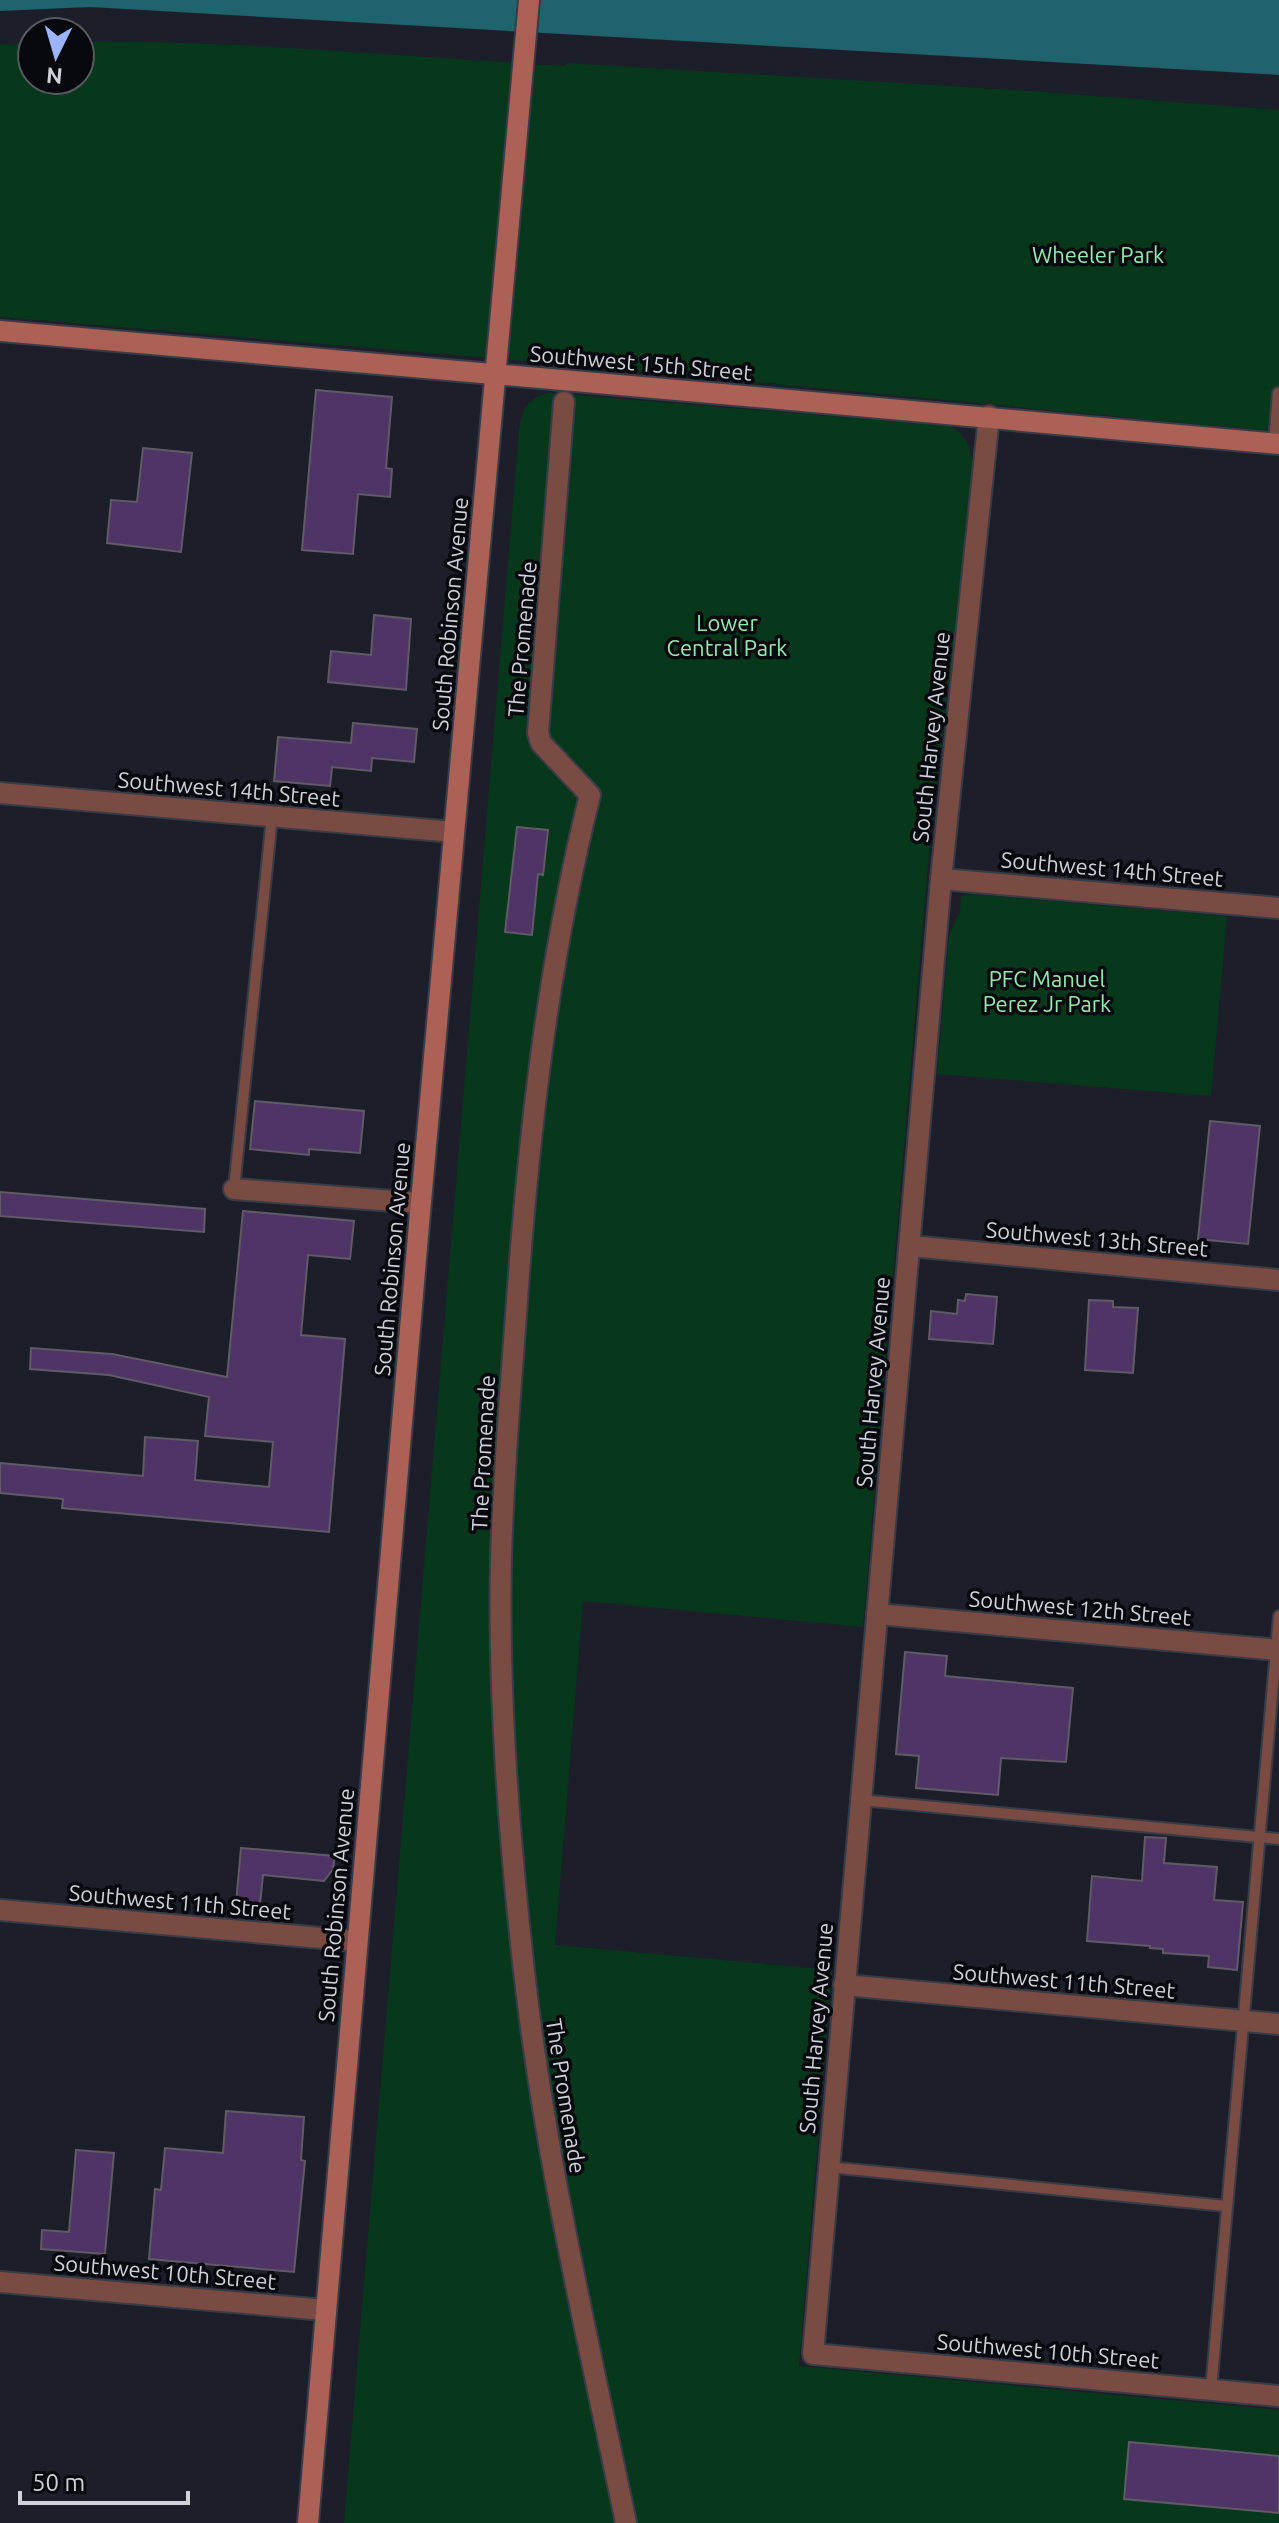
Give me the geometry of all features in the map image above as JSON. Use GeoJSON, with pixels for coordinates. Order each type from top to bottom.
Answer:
{"type":"FeatureCollection","features":[{"type":"Feature","properties":{"kind":"main road","name":"South Robinson Avenue"},"geometry":{"type":"LineString","coordinates":[[308,2523],[420,1203],[529,0]]}},
{"type":"Feature","properties":{"kind":"main road","name":"Southwest 15th Street"},"geometry":{"type":"LineString","coordinates":[[0,331],[1276,443]]}},
{"type":"Feature","properties":{"kind":"street","name":"The Promenade"},"geometry":{"type":"LineString","coordinates":[[564,402],[538,733],[541,743],[590,795],[565,901],[547,1004],[524,1193],[501,1561],[502,1680],[513,1860],[524,1974],[545,2120],[563,2230],[626,2523]]}},
{"type":"Feature","properties":{"kind":"street","name":"South Harvey Avenue"},"geometry":{"type":"LineString","coordinates":[[813,2354],[941,879],[989,416]]}},
{"type":"Feature","properties":{"kind":"street","name":"Southwest 14th Street"},"geometry":{"type":"LineString","coordinates":[[0,793],[454,832]]}},
{"type":"Feature","properties":{"kind":"street","name":"Southwest 14th Street"},"geometry":{"type":"LineString","coordinates":[[941,879],[1279,908]]}},
{"type":"Feature","properties":{"kind":"street"},"geometry":{"type":"LineString","coordinates":[[234,1189],[420,1203]]}},
{"type":"Feature","properties":{"kind":"street","name":"Southwest 13th Street"},"geometry":{"type":"LineString","coordinates":[[910,1246],[1279,1280]]}},
{"type":"Feature","properties":{"kind":"street","name":"Southwest 12th Street"},"geometry":{"type":"LineString","coordinates":[[877,1614],[1278,1650]]}},
{"type":"Feature","properties":{"kind":"street","name":"Southwest 11th Street"},"geometry":{"type":"LineString","coordinates":[[0,1910],[356,1941]]}},
{"type":"Feature","properties":{"kind":"street","name":"Southwest 11th Street"},"geometry":{"type":"LineString","coordinates":[[844,1985],[1279,2024]]}},
{"type":"Feature","properties":{"kind":"street","name":"Southwest 10th Street"},"geometry":{"type":"LineString","coordinates":[[0,2282],[325,2310]]}},
{"type":"Feature","properties":{"kind":"street","name":"Southwest 10th Street"},"geometry":{"type":"LineString","coordinates":[[813,2354],[1279,2396]]}},
{"type":"Feature","properties":{"kind":"lane"},"geometry":{"type":"LineString","coordinates":[[1276,443],[1278,393]]}},
{"type":"Feature","properties":{"kind":"lane"},"geometry":{"type":"LineString","coordinates":[[234,1189],[272,817]]}},
{"type":"Feature","properties":{"kind":"lane"},"geometry":{"type":"LineString","coordinates":[[1211,2390],[1279,1616]]}},
{"type":"Feature","properties":{"kind":"lane"},"geometry":{"type":"LineString","coordinates":[[860,1800],[1279,1839]]}},
{"type":"Feature","properties":{"kind":"lane"},"geometry":{"type":"LineString","coordinates":[[828,2167],[1226,2206]]}},
{"type":"Feature","properties":{"kind":"green space","name":"Wheeler Park"},"geometry":{"type":"Polygon","coordinates":[[[96,42],[141,42],[566,66],[567,63],[1030,91],[1279,110],[1279,432],[588,366],[0,317],[0,45],[16,44],[16,96],[96,96],[96,42]]]}},
{"type":"Feature","properties":{"kind":"green space","name":"Lower Central Park"},"geometry":{"type":"Polygon","coordinates":[[[550,393],[950,426],[967,442],[973,479],[930,841],[863,1627],[583,1601],[555,1945],[832,1970],[799,2366],[1279,2410],[1279,2523],[344,2523],[519,430],[522,416],[531,401],[550,393]]]}},
{"type":"Feature","properties":{"kind":"green space","name":"PFC Manuel Perez Jr Park"},"geometry":{"type":"Polygon","coordinates":[[[970,894],[1227,916],[1211,1096],[937,1074],[949,935],[960,912],[961,896],[970,894]]]}},
{"type":"Feature","properties":{"kind":"water"},"geometry":{"type":"Polygon","coordinates":[[[0,0],[1279,0],[1279,75],[90,7],[0,11],[0,0]]]}},
{"type":"Feature","properties":{"kind":"building"},"geometry":{"type":"Polygon","coordinates":[[[316,390],[392,397],[386,468],[392,469],[390,497],[358,494],[353,554],[302,550],[316,390]]]}},
{"type":"Feature","properties":{"kind":"building"},"geometry":{"type":"Polygon","coordinates":[[[143,448],[192,453],[181,552],[107,543],[111,500],[137,502],[143,448]]]}},
{"type":"Feature","properties":{"kind":"building"},"geometry":{"type":"Polygon","coordinates":[[[374,615],[411,619],[406,690],[328,682],[331,651],[371,655],[374,615]]]}},
{"type":"Feature","properties":{"kind":"building"},"geometry":{"type":"Polygon","coordinates":[[[353,723],[417,729],[414,762],[372,758],[371,771],[332,767],[330,786],[274,781],[278,737],[351,743],[353,723]]]}},
{"type":"Feature","properties":{"kind":"building"},"geometry":{"type":"Polygon","coordinates":[[[517,827],[548,830],[543,875],[538,874],[532,935],[505,932],[517,827]]]}},
{"type":"Feature","properties":{"kind":"building"},"geometry":{"type":"Polygon","coordinates":[[[255,1101],[364,1111],[360,1153],[309,1149],[309,1155],[250,1149],[255,1101]]]}},
{"type":"Feature","properties":{"kind":"building"},"geometry":{"type":"Polygon","coordinates":[[[1210,1121],[1260,1126],[1248,1244],[1198,1239],[1210,1121]]]}},
{"type":"Feature","properties":{"kind":"building"},"geometry":{"type":"Polygon","coordinates":[[[0,1192],[205,1209],[204,1232],[0,1216],[0,1192]]]}},
{"type":"Feature","properties":{"kind":"building"},"geometry":{"type":"Polygon","coordinates":[[[243,1211],[354,1221],[350,1259],[308,1255],[301,1335],[345,1339],[329,1532],[62,1508],[63,1499],[0,1493],[0,1463],[143,1476],[145,1437],[198,1441],[195,1480],[269,1487],[273,1442],[205,1436],[209,1397],[109,1375],[30,1369],[31,1348],[112,1354],[227,1377],[243,1211]]]}},
{"type":"Feature","properties":{"kind":"building"},"geometry":{"type":"Polygon","coordinates":[[[966,1294],[997,1297],[993,1344],[929,1339],[931,1311],[957,1314],[958,1300],[965,1301],[966,1294]]]}},
{"type":"Feature","properties":{"kind":"building"},"geometry":{"type":"Polygon","coordinates":[[[1089,1300],[1113,1301],[1113,1307],[1138,1308],[1133,1373],[1085,1370],[1089,1300]]]}},
{"type":"Feature","properties":{"kind":"building"},"geometry":{"type":"Polygon","coordinates":[[[905,1652],[947,1656],[945,1676],[1073,1688],[1066,1762],[1001,1758],[998,1795],[916,1788],[919,1756],[896,1754],[905,1652]]]}},
{"type":"Feature","properties":{"kind":"building"},"geometry":{"type":"Polygon","coordinates":[[[1145,1837],[1166,1838],[1164,1863],[1217,1867],[1214,1900],[1243,1902],[1237,1970],[1208,1967],[1209,1956],[1163,1953],[1163,1949],[1150,1946],[1087,1941],[1092,1876],[1142,1881],[1145,1837]]]}},
{"type":"Feature","properties":{"kind":"building"},"geometry":{"type":"Polygon","coordinates":[[[241,1848],[335,1856],[333,1869],[324,1881],[263,1875],[260,1904],[236,1903],[241,1848]]]}},
{"type":"Feature","properties":{"kind":"building"},"geometry":{"type":"Polygon","coordinates":[[[226,2111],[304,2117],[301,2160],[305,2161],[294,2272],[149,2259],[155,2189],[161,2190],[165,2148],[223,2153],[226,2111]]]}},
{"type":"Feature","properties":{"kind":"building"},"geometry":{"type":"Polygon","coordinates":[[[76,2150],[114,2153],[105,2254],[41,2249],[42,2230],[69,2232],[76,2150]]]}},
{"type":"Feature","properties":{"kind":"building"},"geometry":{"type":"Polygon","coordinates":[[[1129,2442],[1279,2456],[1279,2513],[1124,2499],[1129,2442]]]}}]}
